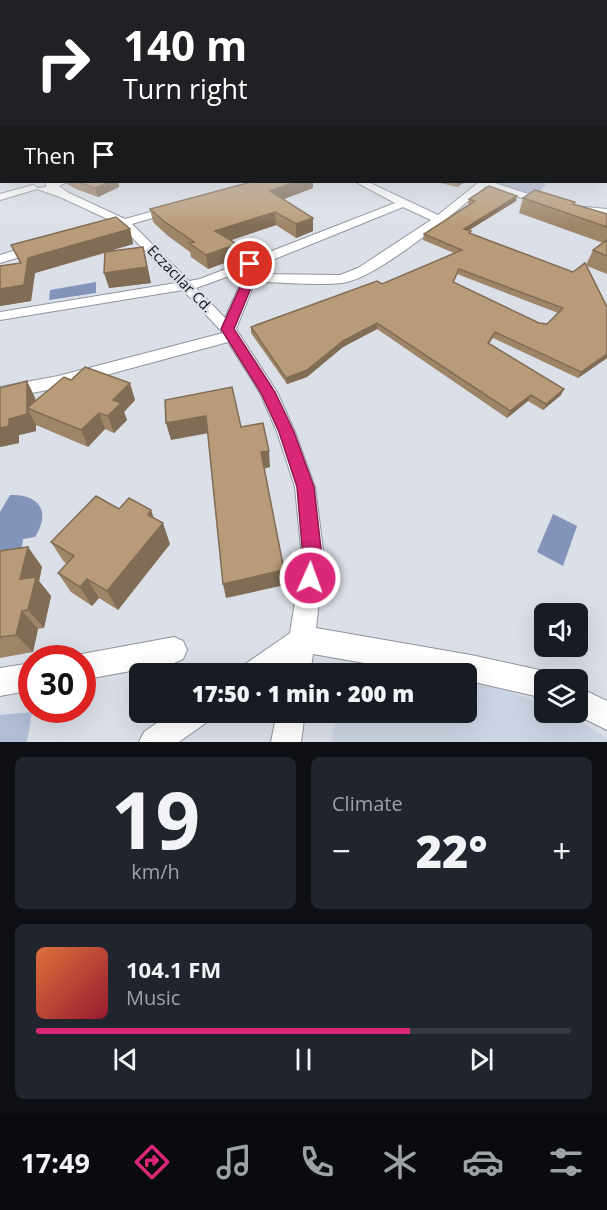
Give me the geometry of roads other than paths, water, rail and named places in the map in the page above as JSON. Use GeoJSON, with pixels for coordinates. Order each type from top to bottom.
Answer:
{"type":"FeatureCollection","features":[{"type":"Feature","properties":{"kind":"street"},"geometry":{"type":"LineString","coordinates":[[363,183],[439,220]]}},
{"type":"Feature","properties":{"kind":"street"},"geometry":{"type":"LineString","coordinates":[[250,271],[342,279],[363,271],[439,220],[483,183]]}},
{"type":"Feature","properties":{"kind":"street"},"geometry":{"type":"LineString","coordinates":[[487,183],[553,205],[607,212]]}},
{"type":"Feature","properties":{"kind":"street"},"geometry":{"type":"LineString","coordinates":[[0,197],[45,185]]}},
{"type":"Feature","properties":{"kind":"street","name":"Eczacılar Cd."},"geometry":{"type":"LineString","coordinates":[[45,185],[123,222],[230,333],[268,392],[286,432],[305,487],[313,558],[299,663]]}},
{"type":"Feature","properties":{"kind":"street"},"geometry":{"type":"LineString","coordinates":[[0,316],[187,286],[250,271],[403,203]]}},
{"type":"Feature","properties":{"kind":"street"},"geometry":{"type":"LineString","coordinates":[[100,229],[189,205]]}},
{"type":"Feature","properties":{"kind":"street"},"geometry":{"type":"LineString","coordinates":[[0,259],[43,246]]}},
{"type":"Feature","properties":{"kind":"street"},"geometry":{"type":"LineString","coordinates":[[0,393],[58,382],[230,333],[250,271]]}},
{"type":"Feature","properties":{"kind":"street"},"geometry":{"type":"LineString","coordinates":[[269,663],[303,639],[471,668],[534,683]]}},
{"type":"Feature","properties":{"kind":"street"},"geometry":{"type":"LineString","coordinates":[[96,664],[174,650]]}},
{"type":"Feature","properties":{"kind":"street"},"geometry":{"type":"LineString","coordinates":[[0,682],[18,679]]}},
{"type":"Feature","properties":{"kind":"street"},"geometry":{"type":"LineString","coordinates":[[588,706],[607,716]]}},
{"type":"Feature","properties":{"kind":"street"},"geometry":{"type":"LineString","coordinates":[[154,742],[181,723]]}},
{"type":"Feature","properties":{"kind":"street"},"geometry":{"type":"LineString","coordinates":[[286,742],[289,723]]}}]}
